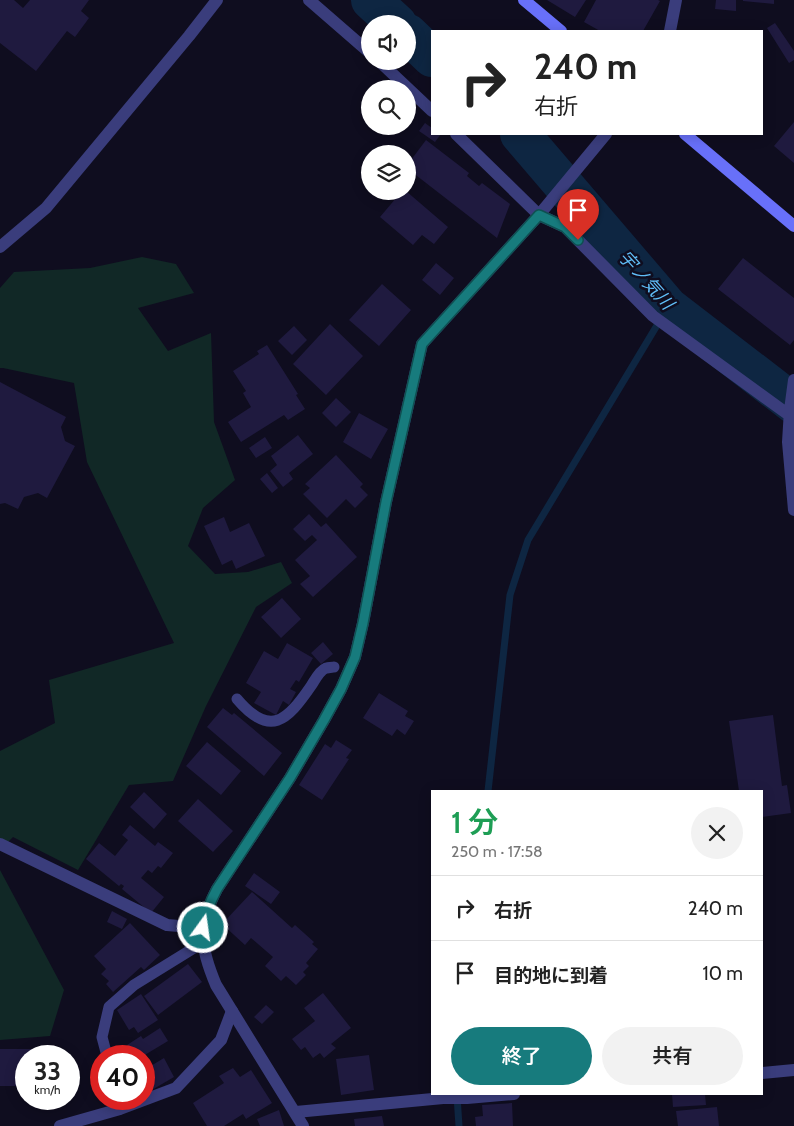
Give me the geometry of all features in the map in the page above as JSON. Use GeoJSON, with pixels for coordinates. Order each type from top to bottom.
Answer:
{"type":"FeatureCollection","features":[{"type":"Feature","properties":{"kind":"main road"},"geometry":{"type":"LineString","coordinates":[[524,0],[560,30]]}},
{"type":"Feature","properties":{"kind":"main road"},"geometry":{"type":"LineString","coordinates":[[686,135],[794,226]]}},
{"type":"Feature","properties":{"kind":"street"},"geometry":{"type":"LineString","coordinates":[[0,247],[46,208],[217,0]]}},
{"type":"Feature","properties":{"kind":"street"},"geometry":{"type":"LineString","coordinates":[[309,0],[361,45]]}},
{"type":"Feature","properties":{"kind":"street"},"geometry":{"type":"LineString","coordinates":[[670,30],[676,0]]}},
{"type":"Feature","properties":{"kind":"street"},"geometry":{"type":"LineString","coordinates":[[389,70],[431,110]]}},
{"type":"Feature","properties":{"kind":"street"},"geometry":{"type":"LineString","coordinates":[[457,135],[539,215],[565,227],[653,316],[790,412]]}},
{"type":"Feature","properties":{"kind":"street"},"geometry":{"type":"LineString","coordinates":[[303,1126],[216,985],[208,967],[202,943],[205,916],[217,889],[319,729],[341,689],[355,657],[386,502],[422,344],[539,215],[605,135]]}},
{"type":"Feature","properties":{"kind":"street"},"geometry":{"type":"LineString","coordinates":[[794,380],[788,442],[794,510]]}},
{"type":"Feature","properties":{"kind":"street"},"geometry":{"type":"LineString","coordinates":[[0,844],[167,925],[203,928]]}},
{"type":"Feature","properties":{"kind":"street"},"geometry":{"type":"LineString","coordinates":[[155,1094],[176,1088],[221,1040],[232,1011]]}},
{"type":"Feature","properties":{"kind":"street"},"geometry":{"type":"LineString","coordinates":[[763,1072],[794,1070]]}},
{"type":"Feature","properties":{"kind":"street"},"geometry":{"type":"LineString","coordinates":[[296,1112],[443,1098],[502,1095]]}},
{"type":"Feature","properties":{"kind":"street"},"geometry":{"type":"LineString","coordinates":[[60,1126],[103,1110]]}},
{"type":"Feature","properties":{"kind":"lane"},"geometry":{"type":"LineString","coordinates":[[237,699],[259,719],[269,722],[281,719],[301,702],[319,674],[326,668],[334,667]]}},
{"type":"Feature","properties":{"kind":"lane"},"geometry":{"type":"LineString","coordinates":[[104,1045],[102,1037],[109,1007],[134,985],[202,943]]}},
{"type":"Feature","properties":{"kind":"green space"},"geometry":{"type":"Polygon","coordinates":[[[142,257],[176,264],[194,293],[138,308],[168,351],[211,333],[214,422],[235,480],[203,508],[188,546],[215,574],[248,572],[281,562],[292,583],[256,607],[206,706],[173,781],[129,785],[78,870],[13,837],[0,850],[0,751],[55,723],[49,680],[174,643],[87,462],[74,383],[0,368],[0,288],[14,272],[90,268],[142,257]]]}},
{"type":"Feature","properties":{"kind":"green space"},"geometry":{"type":"Polygon","coordinates":[[[0,870],[64,990],[50,1036],[0,1040],[0,870]]]}},
{"type":"Feature","properties":{"kind":"building"},"geometry":{"type":"Polygon","coordinates":[[[0,0],[14,0],[23,8],[30,0],[89,0],[81,11],[89,18],[75,37],[67,31],[36,71],[0,43],[0,0]]]}},
{"type":"Feature","properties":{"kind":"building"},"geometry":{"type":"Polygon","coordinates":[[[547,0],[586,0],[575,17],[547,0]]]}},
{"type":"Feature","properties":{"kind":"building"},"geometry":{"type":"Polygon","coordinates":[[[596,0],[660,1],[644,30],[598,30],[584,22],[596,0]]]}},
{"type":"Feature","properties":{"kind":"building"},"geometry":{"type":"Polygon","coordinates":[[[716,0],[736,0],[736,11],[715,9],[716,0]]]}},
{"type":"Feature","properties":{"kind":"building"},"geometry":{"type":"Polygon","coordinates":[[[774,0],[774,4],[743,1],[774,0]]]}},
{"type":"Feature","properties":{"kind":"building"},"geometry":{"type":"Polygon","coordinates":[[[775,23],[794,51],[794,60],[789,63],[767,28],[775,23]]]}},
{"type":"Feature","properties":{"kind":"building"},"geometry":{"type":"Polygon","coordinates":[[[794,122],[794,163],[774,146],[794,122]]]}},
{"type":"Feature","properties":{"kind":"building"},"geometry":{"type":"Polygon","coordinates":[[[425,123],[431,127],[431,135],[440,135],[435,142],[419,131],[425,123]]]}},
{"type":"Feature","properties":{"kind":"building"},"geometry":{"type":"Polygon","coordinates":[[[426,140],[469,173],[467,176],[479,186],[482,183],[510,204],[497,238],[416,175],[416,153],[426,140]]]}},
{"type":"Feature","properties":{"kind":"building"},"geometry":{"type":"Polygon","coordinates":[[[394,200],[416,200],[448,227],[434,244],[422,235],[413,245],[380,217],[394,200]]]}},
{"type":"Feature","properties":{"kind":"building"},"geometry":{"type":"Polygon","coordinates":[[[743,258],[794,298],[794,340],[790,345],[718,289],[743,258]]]}},
{"type":"Feature","properties":{"kind":"building"},"geometry":{"type":"Polygon","coordinates":[[[436,263],[454,278],[440,295],[422,280],[436,263]]]}},
{"type":"Feature","properties":{"kind":"building"},"geometry":{"type":"Polygon","coordinates":[[[382,284],[411,310],[379,346],[349,320],[382,284]]]}},
{"type":"Feature","properties":{"kind":"building"},"geometry":{"type":"Polygon","coordinates":[[[330,324],[363,356],[326,395],[293,364],[330,324]]]}},
{"type":"Feature","properties":{"kind":"building"},"geometry":{"type":"Polygon","coordinates":[[[294,326],[307,340],[292,355],[278,341],[294,326]]]}},
{"type":"Feature","properties":{"kind":"building"},"geometry":{"type":"Polygon","coordinates":[[[267,345],[298,394],[296,395],[305,409],[288,420],[284,415],[241,442],[228,422],[251,407],[243,393],[246,391],[233,371],[259,354],[257,351],[267,345]]]}},
{"type":"Feature","properties":{"kind":"building"},"geometry":{"type":"Polygon","coordinates":[[[0,382],[66,417],[61,427],[65,441],[75,446],[47,498],[38,493],[24,497],[18,509],[5,503],[0,504],[0,382]]]}},
{"type":"Feature","properties":{"kind":"building"},"geometry":{"type":"Polygon","coordinates":[[[336,398],[351,412],[336,427],[322,413],[336,398]]]}},
{"type":"Feature","properties":{"kind":"building"},"geometry":{"type":"Polygon","coordinates":[[[359,413],[388,429],[371,459],[343,442],[359,413]]]}},
{"type":"Feature","properties":{"kind":"building"},"geometry":{"type":"Polygon","coordinates":[[[298,435],[313,454],[289,473],[293,479],[283,487],[270,471],[277,465],[271,456],[298,435]]]}},
{"type":"Feature","properties":{"kind":"building"},"geometry":{"type":"Polygon","coordinates":[[[265,437],[272,448],[256,458],[249,448],[265,437]]]}},
{"type":"Feature","properties":{"kind":"building"},"geometry":{"type":"Polygon","coordinates":[[[336,455],[363,484],[360,487],[368,495],[355,508],[346,499],[327,518],[303,494],[310,488],[305,484],[336,455]]]}},
{"type":"Feature","properties":{"kind":"building"},"geometry":{"type":"Polygon","coordinates":[[[267,473],[278,488],[272,493],[260,479],[267,473]]]}},
{"type":"Feature","properties":{"kind":"building"},"geometry":{"type":"Polygon","coordinates":[[[309,514],[321,527],[326,523],[357,557],[313,597],[300,584],[310,576],[295,560],[317,540],[312,535],[305,541],[293,529],[309,514]]]}},
{"type":"Feature","properties":{"kind":"building"},"geometry":{"type":"Polygon","coordinates":[[[224,517],[230,532],[249,523],[265,556],[236,569],[232,560],[222,565],[204,526],[224,517]]]}},
{"type":"Feature","properties":{"kind":"building"},"geometry":{"type":"Polygon","coordinates":[[[282,598],[301,619],[281,638],[261,617],[282,598]]]}},
{"type":"Feature","properties":{"kind":"building"},"geometry":{"type":"Polygon","coordinates":[[[323,642],[333,654],[321,664],[311,653],[323,642]]]}},
{"type":"Feature","properties":{"kind":"building"},"geometry":{"type":"Polygon","coordinates":[[[287,643],[313,658],[299,682],[296,680],[290,689],[296,692],[289,705],[283,701],[276,715],[254,703],[261,692],[246,683],[264,651],[278,659],[287,643]]]}},
{"type":"Feature","properties":{"kind":"building"},"geometry":{"type":"Polygon","coordinates":[[[379,693],[408,711],[405,716],[414,721],[405,735],[397,729],[392,736],[363,718],[379,693]]]}},
{"type":"Feature","properties":{"kind":"building"},"geometry":{"type":"Polygon","coordinates":[[[223,708],[232,715],[234,713],[282,753],[264,776],[207,727],[223,708]]]}},
{"type":"Feature","properties":{"kind":"building"},"geometry":{"type":"Polygon","coordinates":[[[773,715],[782,786],[787,785],[791,813],[763,817],[763,790],[739,790],[729,721],[773,715]]]}},
{"type":"Feature","properties":{"kind":"building"},"geometry":{"type":"Polygon","coordinates":[[[336,740],[352,750],[346,758],[349,759],[322,800],[299,785],[325,744],[331,748],[336,740]]]}},
{"type":"Feature","properties":{"kind":"building"},"geometry":{"type":"Polygon","coordinates":[[[207,742],[241,771],[221,795],[186,766],[207,742]]]}},
{"type":"Feature","properties":{"kind":"building"},"geometry":{"type":"Polygon","coordinates":[[[144,792],[167,814],[154,829],[130,807],[144,792]]]}},
{"type":"Feature","properties":{"kind":"building"},"geometry":{"type":"Polygon","coordinates":[[[198,799],[233,831],[213,852],[178,821],[198,799]]]}},
{"type":"Feature","properties":{"kind":"building"},"geometry":{"type":"Polygon","coordinates":[[[130,825],[155,846],[158,842],[173,853],[161,868],[158,866],[152,873],[148,870],[141,878],[164,897],[151,913],[122,889],[124,886],[121,884],[119,886],[86,859],[99,843],[115,856],[128,840],[122,835],[130,825]]]}},
{"type":"Feature","properties":{"kind":"building"},"geometry":{"type":"Polygon","coordinates":[[[254,873],[280,892],[271,904],[245,886],[254,873]]]}},
{"type":"Feature","properties":{"kind":"building"},"geometry":{"type":"Polygon","coordinates":[[[252,892],[292,928],[295,925],[314,942],[312,944],[318,949],[306,963],[309,966],[303,972],[306,975],[296,985],[286,976],[281,981],[265,966],[273,957],[251,938],[245,945],[222,924],[252,892]]]}},
{"type":"Feature","properties":{"kind":"building"},"geometry":{"type":"Polygon","coordinates":[[[112,911],[127,919],[122,929],[107,922],[112,911]]]}},
{"type":"Feature","properties":{"kind":"building"},"geometry":{"type":"Polygon","coordinates":[[[130,923],[160,955],[144,970],[141,967],[113,992],[106,984],[109,981],[101,974],[106,969],[94,956],[130,923]]]}},
{"type":"Feature","properties":{"kind":"building"},"geometry":{"type":"Polygon","coordinates":[[[188,964],[202,982],[158,1015],[144,996],[188,964]]]}},
{"type":"Feature","properties":{"kind":"building"},"geometry":{"type":"Polygon","coordinates":[[[323,993],[351,1028],[331,1044],[336,1048],[324,1058],[320,1053],[313,1058],[305,1047],[301,1050],[292,1039],[315,1021],[304,1008],[323,993]]]}},
{"type":"Feature","properties":{"kind":"building"},"geometry":{"type":"Polygon","coordinates":[[[141,994],[158,1020],[138,1033],[134,1027],[129,1030],[117,1010],[141,994]]]}},
{"type":"Feature","properties":{"kind":"building"},"geometry":{"type":"Polygon","coordinates":[[[266,1005],[274,1012],[262,1024],[254,1017],[266,1005]]]}},
{"type":"Feature","properties":{"kind":"building"},"geometry":{"type":"Polygon","coordinates":[[[160,1028],[168,1041],[155,1049],[155,1045],[127,1045],[141,1036],[143,1039],[160,1028]]]}},
{"type":"Feature","properties":{"kind":"building"},"geometry":{"type":"Polygon","coordinates":[[[0,1049],[15,1049],[15,1086],[0,1086],[0,1049]]]}},
{"type":"Feature","properties":{"kind":"building"},"geometry":{"type":"Polygon","coordinates":[[[369,1055],[374,1090],[341,1095],[336,1059],[369,1055]]]}},
{"type":"Feature","properties":{"kind":"building"},"geometry":{"type":"Polygon","coordinates":[[[164,1058],[174,1077],[155,1088],[155,1063],[164,1058]]]}},
{"type":"Feature","properties":{"kind":"building"},"geometry":{"type":"Polygon","coordinates":[[[233,1068],[240,1077],[251,1070],[272,1103],[246,1119],[243,1114],[224,1126],[207,1126],[193,1103],[224,1083],[219,1076],[233,1068]]]}},
{"type":"Feature","properties":{"kind":"building"},"geometry":{"type":"Polygon","coordinates":[[[672,1095],[705,1095],[706,1105],[673,1107],[672,1095]]]}},
{"type":"Feature","properties":{"kind":"building"},"geometry":{"type":"Polygon","coordinates":[[[512,1103],[513,1126],[476,1126],[475,1117],[483,1116],[482,1105],[512,1103]]]}},
{"type":"Feature","properties":{"kind":"building"},"geometry":{"type":"Polygon","coordinates":[[[717,1107],[719,1126],[678,1126],[676,1111],[717,1107]]]}},
{"type":"Feature","properties":{"kind":"building"},"geometry":{"type":"Polygon","coordinates":[[[279,1110],[284,1126],[260,1126],[257,1119],[279,1110]]]}},
{"type":"Feature","properties":{"kind":"building"},"geometry":{"type":"Polygon","coordinates":[[[382,1116],[384,1126],[355,1126],[354,1119],[382,1116]]]}},
{"type":"Feature","properties":{"kind":"waterway","name":"宇ノ気川"},"geometry":{"type":"LineString","coordinates":[[371,0],[387,15]]}},
{"type":"Feature","properties":{"kind":"waterway","name":"宇ノ気川"},"geometry":{"type":"LineString","coordinates":[[416,42],[431,56]]}},
{"type":"Feature","properties":{"kind":"waterway","name":"宇ノ気川"},"geometry":{"type":"LineString","coordinates":[[521,135],[668,307],[794,404]]}},
{"type":"Feature","properties":{"kind":"waterway"},"geometry":{"type":"LineString","coordinates":[[488,790],[510,595],[528,540],[668,307]]}},
{"type":"Feature","properties":{"kind":"waterway"},"geometry":{"type":"LineString","coordinates":[[457,1096],[459,1126]]}},
{"type":"Feature","properties":{"kind":"route"},"geometry":{"type":"LineString","coordinates":[[203,928],[209,904],[217,889],[290,778],[341,689],[355,657],[372,582],[386,502],[422,344],[539,215],[565,227],[578,240]]}}]}
